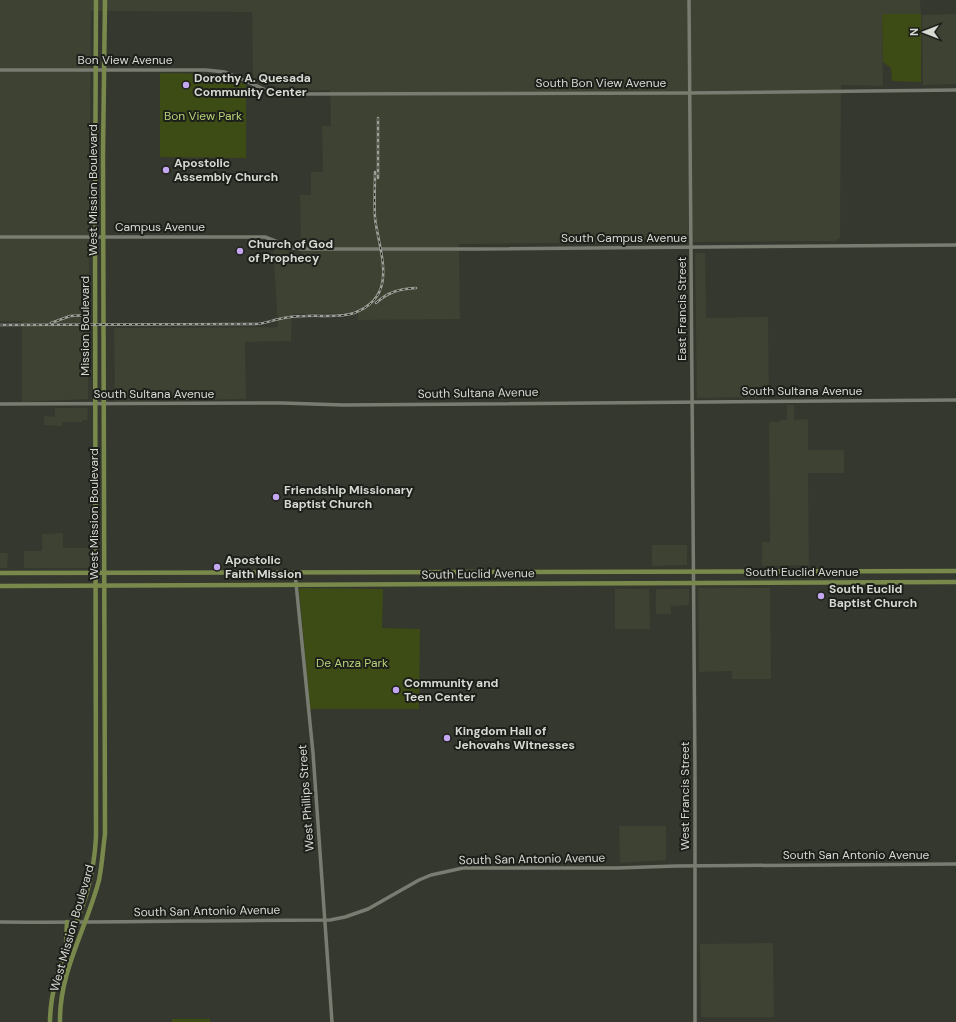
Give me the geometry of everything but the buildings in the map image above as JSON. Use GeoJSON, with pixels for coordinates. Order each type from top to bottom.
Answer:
{"type":"FeatureCollection","features":[{"type":"Feature","properties":{"kind":"main road","name":"Mission Boulevard"},"geometry":{"type":"LineString","coordinates":[[96,0],[95,237],[97,579]]}},
{"type":"Feature","properties":{"kind":"main road","name":"West Mission Boulevard"},"geometry":{"type":"LineString","coordinates":[[60,1022],[61,1005],[67,976],[98,880],[105,834],[103,153],[105,0]]}},
{"type":"Feature","properties":{"kind":"main road"},"geometry":{"type":"LineString","coordinates":[[769,582],[770,571]]}},
{"type":"Feature","properties":{"kind":"main road"},"geometry":{"type":"LineString","coordinates":[[925,571],[925,582]]}},
{"type":"Feature","properties":{"kind":"main road","name":"South Euclid Avenue"},"geometry":{"type":"LineString","coordinates":[[0,573],[956,571]]}},
{"type":"Feature","properties":{"kind":"main road","name":"West Mission Boulevard"},"geometry":{"type":"LineString","coordinates":[[50,1022],[53,997],[66,950],[87,892],[94,861],[96,837],[97,579]]}},
{"type":"Feature","properties":{"kind":"main road","name":"South Euclid Avenue"},"geometry":{"type":"LineString","coordinates":[[0,586],[296,586],[693,582],[956,582]]}},
{"type":"Feature","properties":{"kind":"main road"},"geometry":{"type":"LineString","coordinates":[[66,950],[67,922]]}},
{"type":"Feature","properties":{"kind":"street","name":"East Francis Street"},"geometry":{"type":"LineString","coordinates":[[689,0],[693,571]]}},
{"type":"Feature","properties":{"kind":"street","name":"Bon View Avenue"},"geometry":{"type":"LineString","coordinates":[[0,70],[206,70],[225,72],[248,82]]}},
{"type":"Feature","properties":{"kind":"street","name":"South Bon View Avenue"},"geometry":{"type":"LineString","coordinates":[[248,82],[278,94],[690,93],[956,90]]}},
{"type":"Feature","properties":{"kind":"street","name":"Campus Avenue"},"geometry":{"type":"LineString","coordinates":[[0,237],[265,237],[293,248]]}},
{"type":"Feature","properties":{"kind":"street","name":"South Campus Avenue"},"geometry":{"type":"LineString","coordinates":[[293,248],[455,249],[956,245]]}},
{"type":"Feature","properties":{"kind":"street","name":"South Sultana Avenue"},"geometry":{"type":"LineString","coordinates":[[0,404],[282,403],[335,405],[956,400]]}},
{"type":"Feature","properties":{"kind":"street","name":"West Francis Street"},"geometry":{"type":"LineString","coordinates":[[693,571],[695,1022]]}},
{"type":"Feature","properties":{"kind":"street","name":"West Phillips Street"},"geometry":{"type":"LineString","coordinates":[[295,572],[313,753],[332,1022]]}},
{"type":"Feature","properties":{"kind":"street","name":"South San Antonio Avenue"},"geometry":{"type":"LineString","coordinates":[[0,922],[325,920],[345,917],[368,909],[419,880],[431,875],[463,868],[617,868],[956,864]]}},
{"type":"Feature","properties":{"kind":"shaded area"},"geometry":{"type":"Polygon","coordinates":[[[0,0],[920,0],[921,14],[882,14],[883,86],[841,85],[840,238],[835,241],[459,244],[460,319],[358,320],[358,309],[350,313],[292,314],[291,341],[245,342],[246,399],[115,401],[114,328],[278,327],[273,248],[278,246],[296,254],[301,254],[300,195],[311,195],[311,172],[323,172],[322,126],[331,126],[330,90],[292,91],[253,80],[252,12],[91,11],[88,399],[22,402],[22,321],[0,321],[0,0]]]}},
{"type":"Feature","properties":{"kind":"shaded area"},"geometry":{"type":"Polygon","coordinates":[[[956,14],[956,84],[923,85],[922,15],[956,14]]]}},
{"type":"Feature","properties":{"kind":"shaded area"},"geometry":{"type":"Polygon","coordinates":[[[695,253],[705,253],[706,318],[768,317],[769,397],[697,398],[695,253]]]}},
{"type":"Feature","properties":{"kind":"shaded area"},"geometry":{"type":"Polygon","coordinates":[[[787,405],[794,405],[794,420],[808,419],[808,450],[844,450],[844,473],[808,473],[809,565],[762,566],[762,542],[770,542],[769,422],[780,422],[780,420],[787,420],[787,405]]]}},
{"type":"Feature","properties":{"kind":"shaded area"},"geometry":{"type":"Polygon","coordinates":[[[55,408],[88,408],[87,420],[82,420],[82,422],[62,422],[62,426],[44,425],[44,416],[55,417],[55,408]]]}},
{"type":"Feature","properties":{"kind":"shaded area"},"geometry":{"type":"Polygon","coordinates":[[[63,533],[63,548],[89,548],[89,568],[24,568],[24,551],[42,551],[42,534],[63,533]]]}},
{"type":"Feature","properties":{"kind":"shaded area"},"geometry":{"type":"Polygon","coordinates":[[[652,545],[687,545],[687,565],[652,566],[652,545]]]}},
{"type":"Feature","properties":{"kind":"shaded area"},"geometry":{"type":"Polygon","coordinates":[[[0,553],[8,553],[7,568],[0,568],[0,553]]]}},
{"type":"Feature","properties":{"kind":"shaded area"},"geometry":{"type":"Polygon","coordinates":[[[698,588],[770,588],[771,679],[732,679],[732,671],[699,672],[698,588]]]}},
{"type":"Feature","properties":{"kind":"shaded area"},"geometry":{"type":"Polygon","coordinates":[[[615,589],[649,589],[650,629],[615,629],[615,589]]]}},
{"type":"Feature","properties":{"kind":"shaded area"},"geometry":{"type":"Polygon","coordinates":[[[656,589],[689,589],[689,605],[671,606],[671,614],[656,614],[656,589]]]}},
{"type":"Feature","properties":{"kind":"shaded area"},"geometry":{"type":"Polygon","coordinates":[[[619,826],[666,826],[666,860],[620,863],[619,826]]]}},
{"type":"Feature","properties":{"kind":"shaded area"},"geometry":{"type":"Polygon","coordinates":[[[773,943],[774,1017],[701,1017],[700,944],[773,943]]]}},
{"type":"Feature","properties":{"kind":"green space"},"geometry":{"type":"Polygon","coordinates":[[[882,14],[921,14],[921,82],[892,81],[891,68],[883,62],[882,14]]]}},
{"type":"Feature","properties":{"kind":"green space","name":"Bon View Park"},"geometry":{"type":"Polygon","coordinates":[[[160,73],[215,75],[246,85],[246,158],[160,157],[160,73]]]}},
{"type":"Feature","properties":{"kind":"green space","name":"De Anza Park"},"geometry":{"type":"Polygon","coordinates":[[[299,588],[383,589],[382,628],[420,629],[419,709],[310,709],[299,588]]]}},
{"type":"Feature","properties":{"kind":"green space"},"geometry":{"type":"Polygon","coordinates":[[[172,1019],[210,1019],[210,1022],[172,1022],[172,1019]]]}},
{"type":"Feature","properties":{"kind":"railway"},"geometry":{"type":"LineString","coordinates":[[378,118],[378,178]]}},
{"type":"Feature","properties":{"kind":"railway"},"geometry":{"type":"LineString","coordinates":[[0,325],[255,324],[282,318],[336,316],[354,313],[368,305],[377,296],[382,284],[382,259],[375,218],[375,172]]}},
{"type":"Feature","properties":{"kind":"railway"},"geometry":{"type":"LineString","coordinates":[[376,303],[385,296],[394,292],[416,288]]}},
{"type":"Feature","properties":{"kind":"railway"},"geometry":{"type":"LineString","coordinates":[[51,323],[70,316],[89,315]]}},
{"type":"Feature","properties":{"kind":"place","name":"Dorothy A. Quesada Community Center"},"geometry":{"type":"Point","coordinates":[186,85]}},
{"type":"Feature","properties":{"kind":"place","name":"Apostolic Assembly Church"},"geometry":{"type":"Point","coordinates":[166,170]}},
{"type":"Feature","properties":{"kind":"place","name":"Church of God of Prophecy"},"geometry":{"type":"Point","coordinates":[240,251]}},
{"type":"Feature","properties":{"kind":"place","name":"Friendship Missionary Baptist Church"},"geometry":{"type":"Point","coordinates":[276,497]}},
{"type":"Feature","properties":{"kind":"place","name":"Apostolic Faith Mission"},"geometry":{"type":"Point","coordinates":[217,567]}},
{"type":"Feature","properties":{"kind":"place","name":"South Euclid Baptist Church"},"geometry":{"type":"Point","coordinates":[821,596]}},
{"type":"Feature","properties":{"kind":"place","name":"Community and Teen Center"},"geometry":{"type":"Point","coordinates":[396,690]}},
{"type":"Feature","properties":{"kind":"place","name":"Kingdom Hall of Jehovahs Witnesses"},"geometry":{"type":"Point","coordinates":[447,738]}}]}
